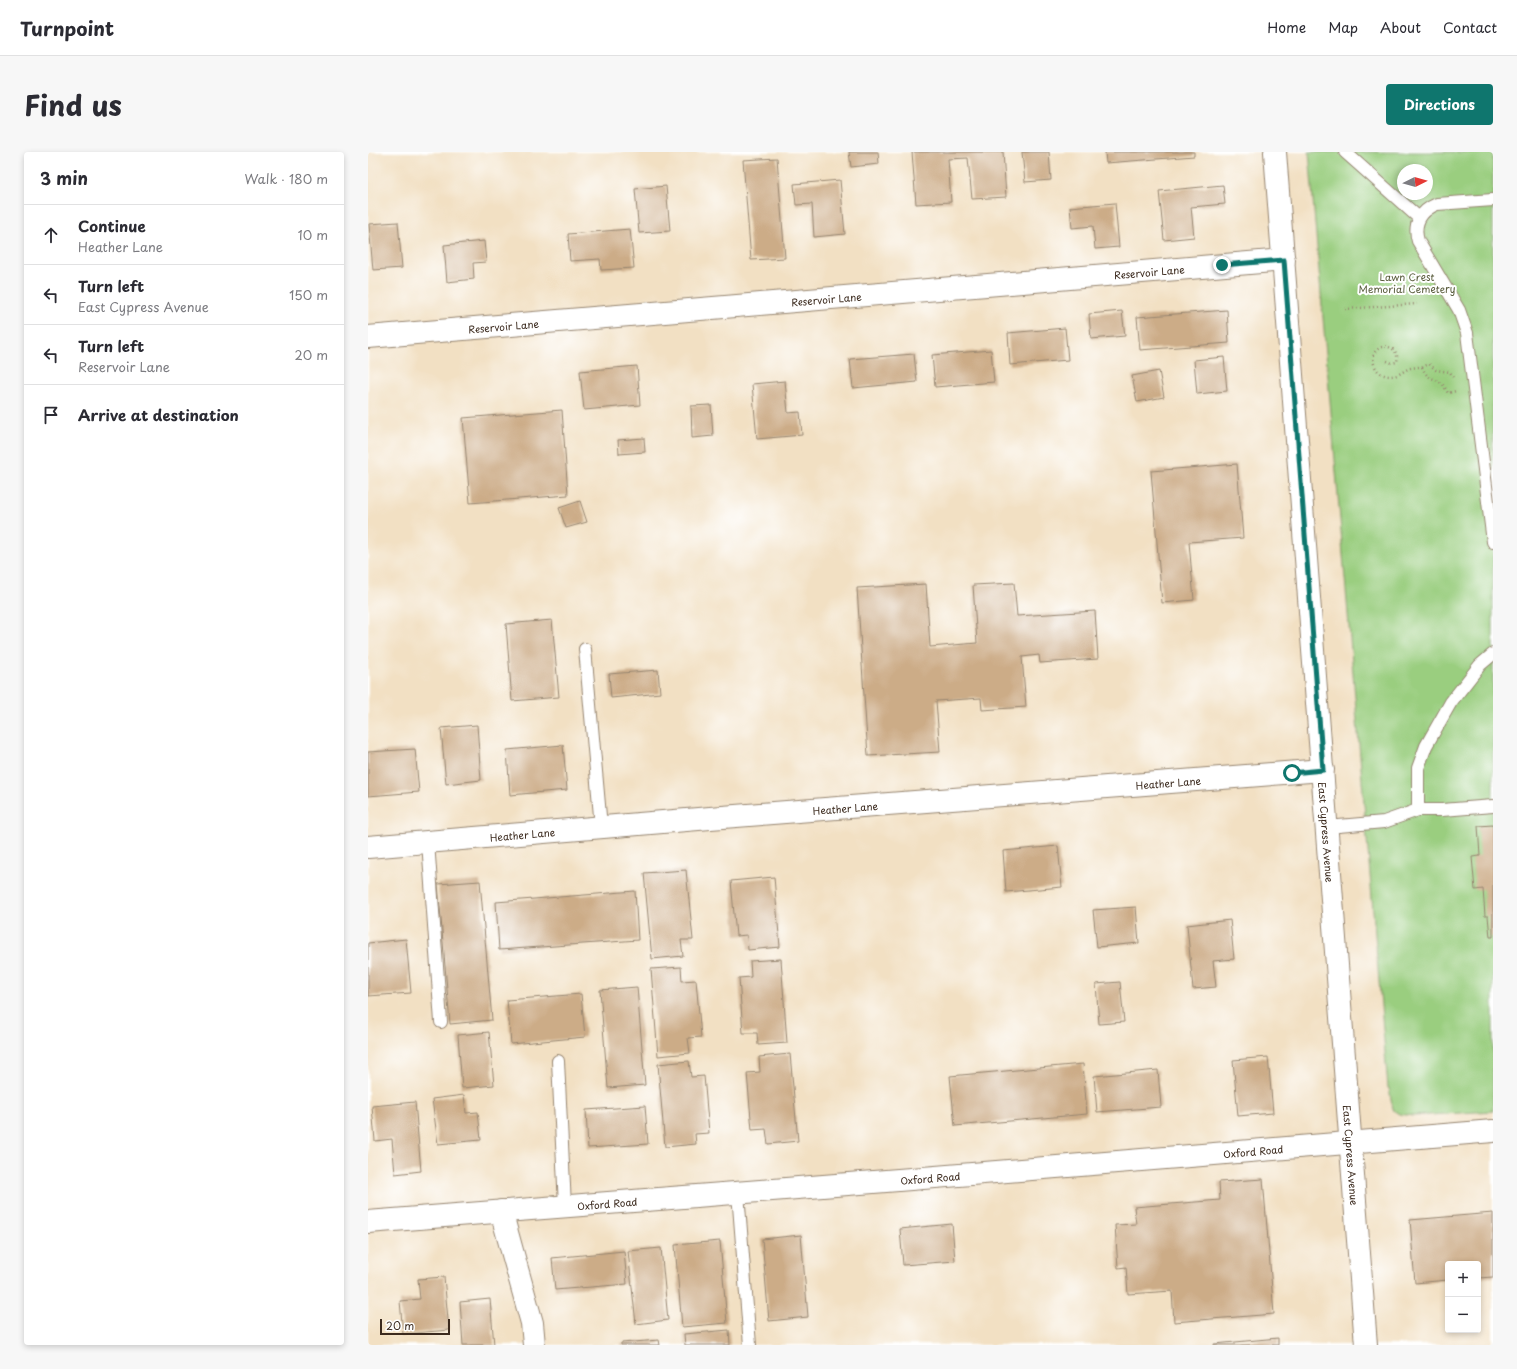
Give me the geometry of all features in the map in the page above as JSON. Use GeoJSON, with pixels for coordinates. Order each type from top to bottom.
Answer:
{"type":"FeatureCollection","features":[{"type":"Feature","properties":{"kind":"street","name":"East Cypress Avenue"},"geometry":{"type":"LineString","coordinates":[[1275,152],[1366,1345]]}},
{"type":"Feature","properties":{"kind":"street","name":"Reservoir Lane"},"geometry":{"type":"LineString","coordinates":[[368,337],[1284,260]]}},
{"type":"Feature","properties":{"kind":"street","name":"Heather Lane"},"geometry":{"type":"LineString","coordinates":[[368,847],[601,827],[1323,770]]}},
{"type":"Feature","properties":{"kind":"street","name":"Oxford Road"},"geometry":{"type":"LineString","coordinates":[[368,1222],[738,1194],[1493,1131]]}},
{"type":"Feature","properties":{"kind":"street"},"geometry":{"type":"LineString","coordinates":[[501,1211],[532,1323],[534,1345]]}},
{"type":"Feature","properties":{"kind":"lane"},"geometry":{"type":"LineString","coordinates":[[1345,152],[1418,218]]}},
{"type":"Feature","properties":{"kind":"lane"},"geometry":{"type":"LineString","coordinates":[[1493,200],[1437,204],[1426,210],[1418,218],[1416,224],[1418,241],[1459,310],[1467,333],[1493,542]]}},
{"type":"Feature","properties":{"kind":"lane"},"geometry":{"type":"LineString","coordinates":[[585,649],[601,827]]}},
{"type":"Feature","properties":{"kind":"lane"},"geometry":{"type":"LineString","coordinates":[[1418,810],[1418,768],[1426,746],[1451,702],[1480,665],[1493,654]]}},
{"type":"Feature","properties":{"kind":"lane"},"geometry":{"type":"LineString","coordinates":[[1327,827],[1384,822],[1418,810],[1442,810],[1493,806]]}},
{"type":"Feature","properties":{"kind":"lane"},"geometry":{"type":"LineString","coordinates":[[428,842],[441,1022]]}},
{"type":"Feature","properties":{"kind":"lane"},"geometry":{"type":"LineString","coordinates":[[558,1061],[564,1206]]}},
{"type":"Feature","properties":{"kind":"lane"},"geometry":{"type":"LineString","coordinates":[[738,1194],[750,1345]]}},
{"type":"Feature","properties":{"kind":"path"},"geometry":{"type":"LineString","coordinates":[[1345,309],[1417,304]]}},
{"type":"Feature","properties":{"kind":"path"},"geometry":{"type":"LineString","coordinates":[[1388,361],[1392,363],[1397,362],[1398,355],[1393,348],[1382,347],[1374,354],[1374,365],[1379,372],[1386,376],[1398,375],[1409,368],[1422,367],[1429,364],[1436,370],[1450,372],[1454,379]]}},
{"type":"Feature","properties":{"kind":"path"},"geometry":{"type":"LineString","coordinates":[[1422,367],[1426,375],[1429,378],[1442,383],[1448,393],[1456,391],[1457,388]]}},
{"type":"Feature","properties":{"kind":"green space","name":"Lawn Crest Memorial Cemetery"},"geometry":{"type":"Polygon","coordinates":[[[1309,152],[1493,152],[1493,1111],[1413,1116],[1399,1114],[1393,1110],[1389,1088],[1309,152]]]}},
{"type":"Feature","properties":{"kind":"building"},"geometry":{"type":"Polygon","coordinates":[[[849,152],[878,152],[879,164],[851,167],[849,152]]]}},
{"type":"Feature","properties":{"kind":"building"},"geometry":{"type":"Polygon","coordinates":[[[912,152],[1003,152],[1006,197],[972,199],[968,158],[948,159],[951,202],[916,204],[912,152]]]}},
{"type":"Feature","properties":{"kind":"building"},"geometry":{"type":"Polygon","coordinates":[[[1022,152],[1049,152],[1051,180],[1025,182],[1022,152]]]}},
{"type":"Feature","properties":{"kind":"building"},"geometry":{"type":"Polygon","coordinates":[[[1105,152],[1194,152],[1194,156],[1106,163],[1105,152]]]}},
{"type":"Feature","properties":{"kind":"building"},"geometry":{"type":"Polygon","coordinates":[[[777,158],[785,258],[751,260],[743,160],[777,158]]]}},
{"type":"Feature","properties":{"kind":"building"},"geometry":{"type":"Polygon","coordinates":[[[840,180],[845,234],[814,237],[812,204],[796,205],[794,184],[840,180]]]}},
{"type":"Feature","properties":{"kind":"building"},"geometry":{"type":"Polygon","coordinates":[[[1223,185],[1225,204],[1191,207],[1194,237],[1164,240],[1159,191],[1223,185]]]}},
{"type":"Feature","properties":{"kind":"building"},"geometry":{"type":"Polygon","coordinates":[[[666,186],[670,231],[639,233],[635,189],[666,186]]]}},
{"type":"Feature","properties":{"kind":"building"},"geometry":{"type":"Polygon","coordinates":[[[1115,203],[1119,247],[1095,249],[1093,226],[1072,228],[1070,207],[1115,203]]]}},
{"type":"Feature","properties":{"kind":"building"},"geometry":{"type":"Polygon","coordinates":[[[398,222],[402,268],[373,270],[369,224],[398,222]]]}},
{"type":"Feature","properties":{"kind":"building"},"geometry":{"type":"Polygon","coordinates":[[[630,229],[634,268],[601,270],[600,259],[570,261],[568,234],[630,229]]]}},
{"type":"Feature","properties":{"kind":"building"},"geometry":{"type":"Polygon","coordinates":[[[484,241],[486,262],[473,263],[474,279],[447,282],[444,245],[484,241]]]}},
{"type":"Feature","properties":{"kind":"building"},"geometry":{"type":"Polygon","coordinates":[[[1227,310],[1229,343],[1140,350],[1137,317],[1227,310]]]}},
{"type":"Feature","properties":{"kind":"building"},"geometry":{"type":"Polygon","coordinates":[[[1122,311],[1125,336],[1091,339],[1089,314],[1122,311]]]}},
{"type":"Feature","properties":{"kind":"building"},"geometry":{"type":"Polygon","coordinates":[[[1065,328],[1068,360],[1010,365],[1008,333],[1065,328]]]}},
{"type":"Feature","properties":{"kind":"building"},"geometry":{"type":"Polygon","coordinates":[[[991,350],[994,382],[935,387],[932,355],[991,350]]]}},
{"type":"Feature","properties":{"kind":"building"},"geometry":{"type":"Polygon","coordinates":[[[914,354],[917,382],[853,388],[850,359],[914,354]]]}},
{"type":"Feature","properties":{"kind":"building"},"geometry":{"type":"Polygon","coordinates":[[[1224,357],[1227,391],[1197,394],[1194,360],[1224,357]]]}},
{"type":"Feature","properties":{"kind":"building"},"geometry":{"type":"Polygon","coordinates":[[[637,366],[640,405],[584,410],[580,371],[637,366]]]}},
{"type":"Feature","properties":{"kind":"building"},"geometry":{"type":"Polygon","coordinates":[[[1159,371],[1164,397],[1137,402],[1132,376],[1159,371]]]}},
{"type":"Feature","properties":{"kind":"building"},"geometry":{"type":"Polygon","coordinates":[[[785,381],[788,413],[800,412],[802,435],[757,439],[752,384],[785,381]]]}},
{"type":"Feature","properties":{"kind":"building"},"geometry":{"type":"Polygon","coordinates":[[[711,405],[713,436],[692,438],[691,406],[711,405]]]}},
{"type":"Feature","properties":{"kind":"building"},"geometry":{"type":"Polygon","coordinates":[[[562,410],[568,495],[470,503],[463,418],[562,410]]]}},
{"type":"Feature","properties":{"kind":"building"},"geometry":{"type":"Polygon","coordinates":[[[644,438],[645,452],[619,454],[618,440],[644,438]]]}},
{"type":"Feature","properties":{"kind":"building"},"geometry":{"type":"Polygon","coordinates":[[[1237,464],[1243,538],[1189,542],[1194,600],[1162,603],[1151,471],[1237,464]]]}},
{"type":"Feature","properties":{"kind":"building"},"geometry":{"type":"Polygon","coordinates":[[[580,501],[587,522],[566,528],[559,508],[580,501]]]}},
{"type":"Feature","properties":{"kind":"building"},"geometry":{"type":"Polygon","coordinates":[[[1014,583],[1017,616],[1095,611],[1098,659],[1040,663],[1039,655],[1022,657],[1026,707],[982,710],[981,698],[936,701],[940,752],[868,756],[857,588],[926,584],[930,647],[977,643],[973,585],[1014,583]]]}},
{"type":"Feature","properties":{"kind":"building"},"geometry":{"type":"Polygon","coordinates":[[[552,620],[559,697],[512,701],[506,624],[552,620]]]}},
{"type":"Feature","properties":{"kind":"building"},"geometry":{"type":"Polygon","coordinates":[[[658,670],[660,693],[611,698],[609,674],[658,670]]]}},
{"type":"Feature","properties":{"kind":"building"},"geometry":{"type":"Polygon","coordinates":[[[477,725],[481,780],[446,784],[441,728],[477,725]]]}},
{"type":"Feature","properties":{"kind":"building"},"geometry":{"type":"Polygon","coordinates":[[[563,745],[567,790],[510,795],[507,750],[563,745]]]}},
{"type":"Feature","properties":{"kind":"building"},"geometry":{"type":"Polygon","coordinates":[[[415,749],[419,792],[368,796],[368,752],[415,749]]]}},
{"type":"Feature","properties":{"kind":"building"},"geometry":{"type":"Polygon","coordinates":[[[1493,825],[1493,937],[1490,937],[1488,916],[1485,916],[1483,889],[1475,890],[1472,857],[1480,856],[1478,826],[1493,825]]]}},
{"type":"Feature","properties":{"kind":"building"},"geometry":{"type":"Polygon","coordinates":[[[1058,846],[1062,887],[1006,892],[1003,851],[1058,846]]]}},
{"type":"Feature","properties":{"kind":"building"},"geometry":{"type":"Polygon","coordinates":[[[686,870],[693,940],[681,940],[683,956],[652,959],[644,873],[686,870]]]}},
{"type":"Feature","properties":{"kind":"building"},"geometry":{"type":"Polygon","coordinates":[[[774,877],[780,947],[748,950],[747,935],[736,936],[731,881],[774,877]]]}},
{"type":"Feature","properties":{"kind":"building"},"geometry":{"type":"Polygon","coordinates":[[[480,881],[492,1020],[450,1024],[438,884],[480,881]]]}},
{"type":"Feature","properties":{"kind":"building"},"geometry":{"type":"Polygon","coordinates":[[[635,891],[638,940],[499,950],[496,902],[635,891]]]}},
{"type":"Feature","properties":{"kind":"building"},"geometry":{"type":"Polygon","coordinates":[[[1136,907],[1139,943],[1097,947],[1093,910],[1136,907]]]}},
{"type":"Feature","properties":{"kind":"building"},"geometry":{"type":"Polygon","coordinates":[[[1230,920],[1234,959],[1213,961],[1216,987],[1193,989],[1187,925],[1230,920]]]}},
{"type":"Feature","properties":{"kind":"building"},"geometry":{"type":"Polygon","coordinates":[[[406,939],[411,993],[368,996],[368,943],[406,939]]]}},
{"type":"Feature","properties":{"kind":"building"},"geometry":{"type":"Polygon","coordinates":[[[781,959],[787,1043],[758,1045],[757,1033],[743,1033],[739,978],[751,977],[750,961],[781,959]]]}},
{"type":"Feature","properties":{"kind":"building"},"geometry":{"type":"Polygon","coordinates":[[[681,967],[682,981],[696,980],[701,1037],[688,1038],[690,1053],[658,1056],[651,969],[681,967]]]}},
{"type":"Feature","properties":{"kind":"building"},"geometry":{"type":"Polygon","coordinates":[[[1120,982],[1124,1022],[1099,1024],[1096,984],[1120,982]]]}},
{"type":"Feature","properties":{"kind":"building"},"geometry":{"type":"Polygon","coordinates":[[[637,987],[645,1085],[608,1088],[600,990],[637,987]]]}},
{"type":"Feature","properties":{"kind":"building"},"geometry":{"type":"Polygon","coordinates":[[[581,994],[585,1037],[511,1044],[507,1000],[581,994]]]}},
{"type":"Feature","properties":{"kind":"building"},"geometry":{"type":"Polygon","coordinates":[[[489,1032],[494,1085],[462,1088],[458,1035],[489,1032]]]}},
{"type":"Feature","properties":{"kind":"building"},"geometry":{"type":"Polygon","coordinates":[[[790,1054],[798,1141],[768,1144],[766,1129],[752,1130],[747,1073],[760,1072],[759,1057],[790,1054]]]}},
{"type":"Feature","properties":{"kind":"building"},"geometry":{"type":"Polygon","coordinates":[[[1268,1057],[1273,1113],[1238,1116],[1233,1060],[1268,1057]]]}},
{"type":"Feature","properties":{"kind":"building"},"geometry":{"type":"Polygon","coordinates":[[[689,1061],[691,1077],[704,1076],[709,1133],[695,1134],[696,1144],[665,1147],[658,1064],[689,1061]]]}},
{"type":"Feature","properties":{"kind":"building"},"geometry":{"type":"Polygon","coordinates":[[[1083,1064],[1087,1114],[955,1126],[950,1076],[1083,1064]]]}},
{"type":"Feature","properties":{"kind":"building"},"geometry":{"type":"Polygon","coordinates":[[[1158,1070],[1161,1107],[1097,1112],[1094,1076],[1158,1070]]]}},
{"type":"Feature","properties":{"kind":"building"},"geometry":{"type":"Polygon","coordinates":[[[464,1095],[466,1113],[478,1112],[481,1140],[438,1144],[432,1099],[464,1095]]]}},
{"type":"Feature","properties":{"kind":"building"},"geometry":{"type":"Polygon","coordinates":[[[415,1102],[421,1171],[395,1174],[392,1139],[375,1141],[372,1106],[415,1102]]]}},
{"type":"Feature","properties":{"kind":"building"},"geometry":{"type":"Polygon","coordinates":[[[645,1106],[648,1144],[588,1148],[586,1110],[645,1106]]]}},
{"type":"Feature","properties":{"kind":"building"},"geometry":{"type":"Polygon","coordinates":[[[1263,1179],[1274,1314],[1174,1322],[1172,1291],[1128,1294],[1126,1267],[1118,1268],[1115,1225],[1136,1224],[1134,1207],[1220,1200],[1219,1182],[1263,1179]]]}},
{"type":"Feature","properties":{"kind":"building"},"geometry":{"type":"Polygon","coordinates":[[[1493,1213],[1493,1277],[1481,1278],[1481,1261],[1445,1261],[1445,1280],[1415,1283],[1410,1220],[1493,1213]]]}},
{"type":"Feature","properties":{"kind":"building"},"geometry":{"type":"Polygon","coordinates":[[[952,1224],[955,1261],[903,1265],[900,1229],[952,1224]]]}},
{"type":"Feature","properties":{"kind":"building"},"geometry":{"type":"Polygon","coordinates":[[[801,1235],[808,1317],[769,1321],[762,1239],[801,1235]]]}},
{"type":"Feature","properties":{"kind":"building"},"geometry":{"type":"Polygon","coordinates":[[[720,1241],[727,1323],[682,1327],[675,1245],[720,1241]]]}},
{"type":"Feature","properties":{"kind":"building"},"geometry":{"type":"Polygon","coordinates":[[[661,1248],[668,1320],[636,1324],[628,1251],[661,1248]]]}},
{"type":"Feature","properties":{"kind":"building"},"geometry":{"type":"Polygon","coordinates":[[[624,1251],[627,1284],[555,1290],[552,1258],[624,1251]]]}},
{"type":"Feature","properties":{"kind":"building"},"geometry":{"type":"Polygon","coordinates":[[[444,1277],[449,1330],[403,1334],[400,1301],[420,1299],[418,1279],[444,1277]]]}},
{"type":"Feature","properties":{"kind":"building"},"geometry":{"type":"Polygon","coordinates":[[[490,1299],[494,1345],[463,1345],[460,1302],[490,1299]]]}},
{"type":"Feature","properties":{"kind":"building"},"geometry":{"type":"Polygon","coordinates":[[[729,1330],[730,1345],[685,1345],[684,1334],[729,1330]]]}},
{"type":"Feature","properties":{"kind":"building"},"geometry":{"type":"Polygon","coordinates":[[[1278,1338],[1278,1345],[1214,1345],[1214,1344],[1278,1338]]]}},
{"type":"Feature","properties":{"kind":"building"},"geometry":{"type":"Polygon","coordinates":[[[659,1340],[660,1345],[621,1345],[621,1343],[659,1340]]]}},
{"type":"Feature","properties":{"kind":"route"},"geometry":{"type":"LineString","coordinates":[[1222,265],[1284,260],[1323,770],[1292,773]]}}]}
